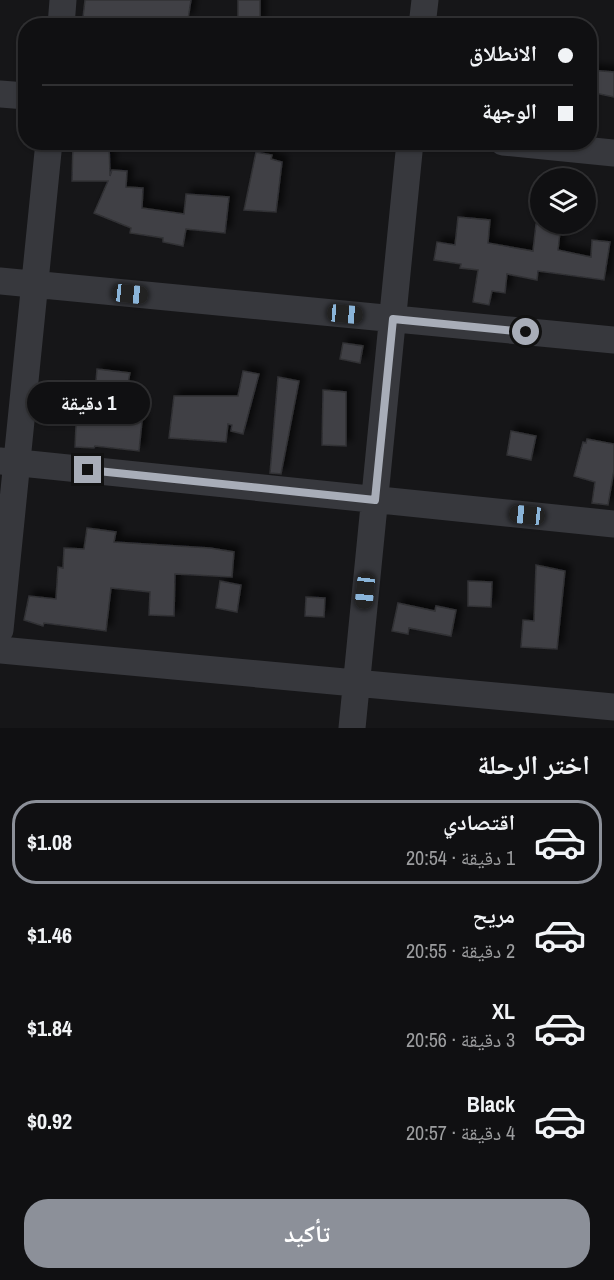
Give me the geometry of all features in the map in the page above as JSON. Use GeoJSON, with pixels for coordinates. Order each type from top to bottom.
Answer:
{"type":"FeatureCollection","features":[{"type":"Feature","properties":{"kind":"street"},"geometry":{"type":"LineString","coordinates":[[62,18],[63,0]]}},
{"type":"Feature","properties":{"kind":"street"},"geometry":{"type":"LineString","coordinates":[[423,18],[425,0]]}},
{"type":"Feature","properties":{"kind":"street"},"geometry":{"type":"LineString","coordinates":[[0,94],[18,95]]}},
{"type":"Feature","properties":{"kind":"street"},"geometry":{"type":"LineString","coordinates":[[0,630],[8,462],[35,284],[48,150]]}},
{"type":"Feature","properties":{"kind":"street"},"geometry":{"type":"LineString","coordinates":[[352,728],[410,150]]}},
{"type":"Feature","properties":{"kind":"street"},"geometry":{"type":"LineString","coordinates":[[584,150],[614,153]]}},
{"type":"Feature","properties":{"kind":"street"},"geometry":{"type":"LineString","coordinates":[[0,281],[614,340]]}},
{"type":"Feature","properties":{"kind":"street"},"geometry":{"type":"LineString","coordinates":[[8,462],[614,524]]}},
{"type":"Feature","properties":{"kind":"street"},"geometry":{"type":"LineString","coordinates":[[0,650],[614,707]]}},
{"type":"Feature","properties":{"kind":"building"},"geometry":{"type":"Polygon","coordinates":[[[85,0],[191,0],[188,18],[83,18],[85,0]]]}},
{"type":"Feature","properties":{"kind":"building"},"geometry":{"type":"Polygon","coordinates":[[[238,0],[260,0],[260,18],[238,18],[238,0]]]}},
{"type":"Feature","properties":{"kind":"building"},"geometry":{"type":"Polygon","coordinates":[[[597,71],[614,72],[614,97],[597,93],[597,71]]]}},
{"type":"Feature","properties":{"kind":"building"},"geometry":{"type":"Polygon","coordinates":[[[73,150],[109,150],[110,176],[112,170],[127,171],[126,187],[143,188],[142,208],[184,214],[186,194],[229,197],[225,233],[186,229],[183,246],[163,242],[163,238],[130,233],[131,228],[94,213],[108,181],[72,181],[73,150]]]}},
{"type":"Feature","properties":{"kind":"building"},"geometry":{"type":"Polygon","coordinates":[[[256,152],[272,155],[271,159],[282,162],[276,212],[244,210],[256,152]]]}},
{"type":"Feature","properties":{"kind":"building"},"geometry":{"type":"Polygon","coordinates":[[[458,217],[490,220],[488,243],[533,251],[535,234],[560,234],[558,250],[591,257],[592,240],[610,242],[604,280],[538,271],[537,280],[507,274],[505,293],[492,291],[489,305],[473,302],[478,270],[460,268],[461,264],[434,260],[437,242],[455,245],[458,217]]]}},
{"type":"Feature","properties":{"kind":"building"},"geometry":{"type":"Polygon","coordinates":[[[343,343],[363,346],[360,363],[340,359],[343,343]]]}},
{"type":"Feature","properties":{"kind":"building"},"geometry":{"type":"Polygon","coordinates":[[[97,369],[130,373],[121,420],[142,421],[139,451],[95,446],[94,448],[75,447],[76,425],[55,423],[57,391],[95,393],[97,369]]]}},
{"type":"Feature","properties":{"kind":"building"},"geometry":{"type":"Polygon","coordinates":[[[243,371],[259,374],[243,434],[231,431],[232,425],[228,424],[226,442],[169,438],[174,396],[238,396],[243,371]]]}},
{"type":"Feature","properties":{"kind":"building"},"geometry":{"type":"Polygon","coordinates":[[[278,377],[299,381],[281,474],[270,473],[278,377]]]}},
{"type":"Feature","properties":{"kind":"building"},"geometry":{"type":"Polygon","coordinates":[[[323,390],[346,392],[346,446],[322,445],[323,390]]]}},
{"type":"Feature","properties":{"kind":"building"},"geometry":{"type":"Polygon","coordinates":[[[511,431],[536,436],[531,460],[507,455],[511,431]]]}},
{"type":"Feature","properties":{"kind":"building"},"geometry":{"type":"Polygon","coordinates":[[[587,439],[614,444],[614,470],[608,505],[592,503],[595,482],[574,476],[583,442],[586,443],[587,439]]]}},
{"type":"Feature","properties":{"kind":"building"},"geometry":{"type":"Polygon","coordinates":[[[87,528],[116,532],[114,542],[210,548],[234,552],[232,577],[175,574],[174,616],[149,615],[150,592],[111,588],[106,631],[44,623],[43,626],[24,620],[29,596],[56,599],[58,567],[63,568],[64,548],[84,549],[87,528]]]}},
{"type":"Feature","properties":{"kind":"building"},"geometry":{"type":"Polygon","coordinates":[[[536,565],[565,571],[557,649],[521,647],[523,620],[534,621],[536,565]]]}},
{"type":"Feature","properties":{"kind":"building"},"geometry":{"type":"Polygon","coordinates":[[[220,581],[241,585],[237,612],[216,608],[220,581]]]}},
{"type":"Feature","properties":{"kind":"building"},"geometry":{"type":"Polygon","coordinates":[[[468,581],[492,582],[491,607],[468,606],[468,581]]]}},
{"type":"Feature","properties":{"kind":"building"},"geometry":{"type":"Polygon","coordinates":[[[306,597],[325,598],[324,617],[305,616],[306,597]]]}},
{"type":"Feature","properties":{"kind":"building"},"geometry":{"type":"Polygon","coordinates":[[[398,603],[435,611],[436,606],[456,610],[451,636],[409,628],[408,634],[392,631],[398,603]]]}},
{"type":"Feature","properties":{"kind":"route"},"geometry":{"type":"LineString","coordinates":[[88,470],[375,500],[393,319],[526,332]]}}]}
